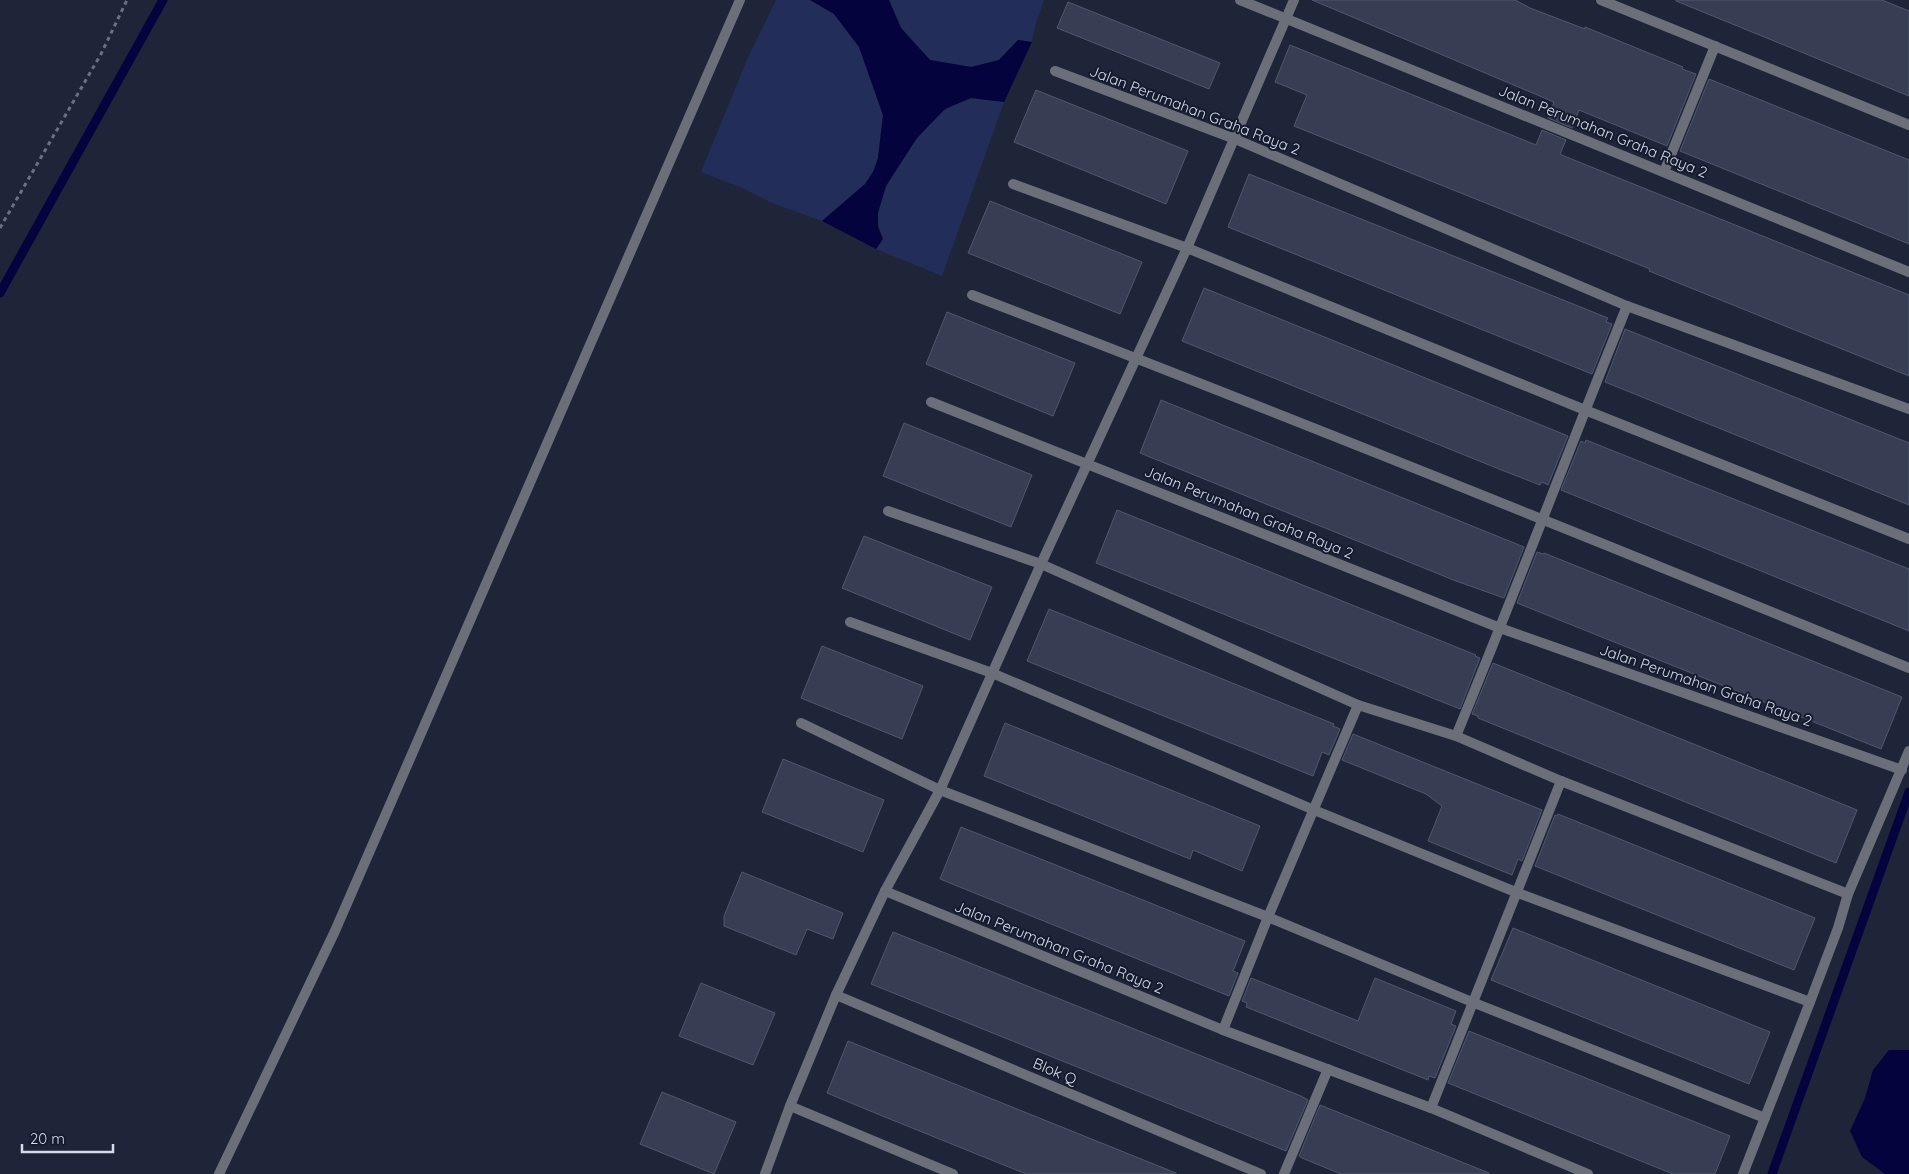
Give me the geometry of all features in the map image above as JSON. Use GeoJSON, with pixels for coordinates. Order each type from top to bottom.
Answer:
{"type":"FeatureCollection","features":[{"type":"Feature","properties":{"kind":"street"},"geometry":{"type":"LineString","coordinates":[[219,1174],[334,931],[740,0]]}},
{"type":"Feature","properties":{"kind":"street","name":"Jalan Perumahan Graha Raya 2"},"geometry":{"type":"LineString","coordinates":[[1240,0],[1909,272]]}},
{"type":"Feature","properties":{"kind":"street"},"geometry":{"type":"LineString","coordinates":[[765,1174],[790,1106],[836,995],[885,891],[940,790],[1041,564],[1187,248],[1294,0]]}},
{"type":"Feature","properties":{"kind":"street"},"geometry":{"type":"LineString","coordinates":[[1601,0],[1909,125]]}},
{"type":"Feature","properties":{"kind":"street"},"geometry":{"type":"LineString","coordinates":[[1664,172],[1715,46]]}},
{"type":"Feature","properties":{"kind":"street","name":"Jalan Perumahan Graha Raya 2"},"geometry":{"type":"LineString","coordinates":[[1055,71],[1235,139],[1627,306],[1909,409]]}},
{"type":"Feature","properties":{"kind":"street"},"geometry":{"type":"LineString","coordinates":[[1013,184],[1187,248],[1909,539]]}},
{"type":"Feature","properties":{"kind":"street"},"geometry":{"type":"LineString","coordinates":[[972,295],[1137,358],[1544,519],[1909,668]]}},
{"type":"Feature","properties":{"kind":"street"},"geometry":{"type":"LineString","coordinates":[[1456,736],[1544,519],[1627,306]]}},
{"type":"Feature","properties":{"kind":"street","name":"Jalan Perumahan Graha Raya 2"},"geometry":{"type":"LineString","coordinates":[[931,402],[1500,628],[1902,770]]}},
{"type":"Feature","properties":{"kind":"street"},"geometry":{"type":"LineString","coordinates":[[888,511],[1041,564],[1358,705],[1456,736],[1561,781],[1848,894]]}},
{"type":"Feature","properties":{"kind":"street"},"geometry":{"type":"LineString","coordinates":[[850,622],[992,673],[1314,810],[1518,893],[1810,1002]]}},
{"type":"Feature","properties":{"kind":"street"},"geometry":{"type":"LineString","coordinates":[[1222,1030],[1358,705]]}},
{"type":"Feature","properties":{"kind":"street"},"geometry":{"type":"LineString","coordinates":[[800,723],[940,790],[1268,917],[1472,1002],[1765,1118]]}},
{"type":"Feature","properties":{"kind":"street"},"geometry":{"type":"LineString","coordinates":[[1743,1174],[1838,928],[1848,894],[1909,751]]}},
{"type":"Feature","properties":{"kind":"street"},"geometry":{"type":"LineString","coordinates":[[1431,1108],[1561,781]]}},
{"type":"Feature","properties":{"kind":"street","name":"Jalan Perumahan Graha Raya 2"},"geometry":{"type":"LineString","coordinates":[[885,891],[1222,1030],[1431,1108],[1588,1174]]}},
{"type":"Feature","properties":{"kind":"street","name":"Blok Q"},"geometry":{"type":"LineString","coordinates":[[836,995],[1261,1174]]}},
{"type":"Feature","properties":{"kind":"street"},"geometry":{"type":"LineString","coordinates":[[1284,1174],[1328,1070]]}},
{"type":"Feature","properties":{"kind":"street"},"geometry":{"type":"LineString","coordinates":[[790,1106],[953,1174]]}},
{"type":"Feature","properties":{"kind":"path"},"geometry":{"type":"LineString","coordinates":[[0,228],[100,54],[127,0]]}},
{"type":"Feature","properties":{"kind":"shaded area"},"geometry":{"type":"Polygon","coordinates":[[[776,0],[810,0],[834,14],[859,47],[883,115],[878,158],[873,172],[865,184],[822,221],[772,203],[742,188],[701,172],[746,62],[776,0]]]}},
{"type":"Feature","properties":{"kind":"shaded area"},"geometry":{"type":"Polygon","coordinates":[[[810,0],[889,0],[901,28],[930,60],[971,67],[999,60],[1018,40],[1032,42],[1004,102],[971,98],[945,109],[917,138],[886,186],[878,213],[878,227],[883,239],[876,249],[822,221],[865,184],[873,172],[878,158],[883,115],[859,47],[834,14],[810,0]]]}},
{"type":"Feature","properties":{"kind":"shaded area"},"geometry":{"type":"Polygon","coordinates":[[[889,0],[1044,0],[1035,26],[1032,42],[1018,40],[999,60],[971,67],[930,60],[901,28],[889,0]]]}},
{"type":"Feature","properties":{"kind":"shaded area"},"geometry":{"type":"Polygon","coordinates":[[[971,98],[1004,102],[942,276],[876,249],[883,239],[878,224],[878,213],[886,187],[894,172],[923,131],[943,111],[971,98]]]}},
{"type":"Feature","properties":{"kind":"shaded area"},"geometry":{"type":"Polygon","coordinates":[[[1889,1050],[1909,1050],[1909,1174],[1885,1174],[1862,1157],[1850,1131],[1865,1098],[1873,1070],[1889,1050]]]}},
{"type":"Feature","properties":{"kind":"building"},"geometry":{"type":"Polygon","coordinates":[[[1312,0],[1515,0],[1530,8],[1585,29],[1585,27],[1696,74],[1667,146],[1579,110],[1572,128],[1548,118],[1554,102],[1312,0]]]}},
{"type":"Feature","properties":{"kind":"building"},"geometry":{"type":"Polygon","coordinates":[[[1882,0],[1909,11],[1909,96],[1676,1],[1882,0]]]}},
{"type":"Feature","properties":{"kind":"building"},"geometry":{"type":"Polygon","coordinates":[[[1068,2],[1220,63],[1209,89],[1057,28],[1068,2]]]}},
{"type":"Feature","properties":{"kind":"building"},"geometry":{"type":"Polygon","coordinates":[[[1290,45],[1536,145],[1542,130],[1566,140],[1560,154],[1564,156],[1909,295],[1909,376],[1649,271],[1650,269],[1294,126],[1307,95],[1275,82],[1290,45]]]}},
{"type":"Feature","properties":{"kind":"building"},"geometry":{"type":"Polygon","coordinates":[[[1709,79],[1909,160],[1909,244],[1680,151],[1709,79]]]}},
{"type":"Feature","properties":{"kind":"building"},"geometry":{"type":"Polygon","coordinates":[[[1036,90],[1188,151],[1166,204],[1014,142],[1036,90]]]}},
{"type":"Feature","properties":{"kind":"building"},"geometry":{"type":"Polygon","coordinates":[[[1249,174],[1608,318],[1606,322],[1612,324],[1592,374],[1228,227],[1249,174]]]}},
{"type":"Feature","properties":{"kind":"building"},"geometry":{"type":"Polygon","coordinates":[[[990,201],[1142,262],[1120,314],[968,253],[990,201]]]}},
{"type":"Feature","properties":{"kind":"building"},"geometry":{"type":"Polygon","coordinates":[[[1204,288],[1568,436],[1548,485],[1542,482],[1540,485],[1504,471],[1182,341],[1204,288]]]}},
{"type":"Feature","properties":{"kind":"building"},"geometry":{"type":"Polygon","coordinates":[[[947,312],[1075,363],[1053,416],[926,364],[947,312]]]}},
{"type":"Feature","properties":{"kind":"building"},"geometry":{"type":"Polygon","coordinates":[[[1625,329],[1909,443],[1909,505],[1605,382],[1625,329]]]}},
{"type":"Feature","properties":{"kind":"building"},"geometry":{"type":"Polygon","coordinates":[[[1161,400],[1524,547],[1504,598],[1456,581],[1140,453],[1161,400]]]}},
{"type":"Feature","properties":{"kind":"building"},"geometry":{"type":"Polygon","coordinates":[[[904,423],[1032,475],[1011,527],[883,476],[904,423]]]}},
{"type":"Feature","properties":{"kind":"building"},"geometry":{"type":"Polygon","coordinates":[[[1586,440],[1909,569],[1909,631],[1561,490],[1581,441],[1585,443],[1586,440]]]}},
{"type":"Feature","properties":{"kind":"building"},"geometry":{"type":"Polygon","coordinates":[[[1117,510],[1476,655],[1480,658],[1460,709],[1096,563],[1117,510]]]}},
{"type":"Feature","properties":{"kind":"building"},"geometry":{"type":"Polygon","coordinates":[[[864,536],[992,587],[970,640],[842,588],[864,536]]]}},
{"type":"Feature","properties":{"kind":"building"},"geometry":{"type":"Polygon","coordinates":[[[1537,552],[1544,553],[1902,697],[1881,749],[1517,603],[1537,552]]]}},
{"type":"Feature","properties":{"kind":"building"},"geometry":{"type":"Polygon","coordinates":[[[1049,609],[1334,724],[1333,726],[1340,729],[1329,755],[1322,752],[1313,776],[1027,661],[1049,609]]]}},
{"type":"Feature","properties":{"kind":"building"},"geometry":{"type":"Polygon","coordinates":[[[822,646],[923,686],[902,739],[801,698],[822,646]]]}},
{"type":"Feature","properties":{"kind":"building"},"geometry":{"type":"Polygon","coordinates":[[[1493,663],[1857,810],[1836,863],[1478,718],[1478,716],[1472,714],[1493,663]]]}},
{"type":"Feature","properties":{"kind":"building"},"geometry":{"type":"Polygon","coordinates":[[[1005,723],[1260,826],[1242,871],[1193,850],[1190,859],[984,776],[1005,723]]]}},
{"type":"Feature","properties":{"kind":"building"},"geometry":{"type":"Polygon","coordinates":[[[1353,734],[1542,810],[1522,861],[1518,859],[1512,875],[1428,841],[1442,806],[1426,794],[1342,760],[1353,734]]]}},
{"type":"Feature","properties":{"kind":"building"},"geometry":{"type":"Polygon","coordinates":[[[783,759],[884,800],[863,852],[762,812],[783,759]]]}},
{"type":"Feature","properties":{"kind":"building"},"geometry":{"type":"Polygon","coordinates":[[[1558,814],[1815,918],[1794,970],[1535,866],[1555,815],[1557,816],[1558,814]]]}},
{"type":"Feature","properties":{"kind":"building"},"geometry":{"type":"Polygon","coordinates":[[[961,827],[1245,941],[1233,971],[1238,973],[1229,996],[940,879],[961,827]]]}},
{"type":"Feature","properties":{"kind":"building"},"geometry":{"type":"Polygon","coordinates":[[[742,872],[843,913],[833,939],[807,929],[796,955],[724,926],[724,916],[742,872]]]}},
{"type":"Feature","properties":{"kind":"building"},"geometry":{"type":"Polygon","coordinates":[[[1513,928],[1770,1032],[1749,1084],[1491,980],[1513,928]]]}},
{"type":"Feature","properties":{"kind":"building"},"geometry":{"type":"Polygon","coordinates":[[[893,932],[1301,1096],[1308,1100],[1286,1151],[871,984],[893,932]]]}},
{"type":"Feature","properties":{"kind":"building"},"geometry":{"type":"Polygon","coordinates":[[[1251,978],[1358,1021],[1375,978],[1456,1011],[1451,1024],[1456,1026],[1435,1078],[1429,1076],[1428,1080],[1246,1007],[1247,1003],[1242,1001],[1251,978]]]}},
{"type":"Feature","properties":{"kind":"building"},"geometry":{"type":"Polygon","coordinates":[[[701,983],[775,1013],[753,1065],[679,1036],[701,983]]]}},
{"type":"Feature","properties":{"kind":"building"},"geometry":{"type":"Polygon","coordinates":[[[1469,1031],[1730,1136],[1715,1174],[1673,1174],[1448,1083],[1469,1031]]]}},
{"type":"Feature","properties":{"kind":"building"},"geometry":{"type":"Polygon","coordinates":[[[848,1041],[1176,1174],[1026,1174],[880,1115],[827,1093],[848,1041]]]}},
{"type":"Feature","properties":{"kind":"building"},"geometry":{"type":"Polygon","coordinates":[[[662,1092],[736,1122],[714,1174],[640,1144],[662,1092]]]}},
{"type":"Feature","properties":{"kind":"building"},"geometry":{"type":"Polygon","coordinates":[[[1320,1105],[1489,1174],[1341,1174],[1299,1156],[1320,1105]]]}},
{"type":"Feature","properties":{"kind":"waterway"},"geometry":{"type":"LineString","coordinates":[[0,293],[163,0]]}},
{"type":"Feature","properties":{"kind":"waterway"},"geometry":{"type":"LineString","coordinates":[[1772,1174],[1909,792]]}}]}
